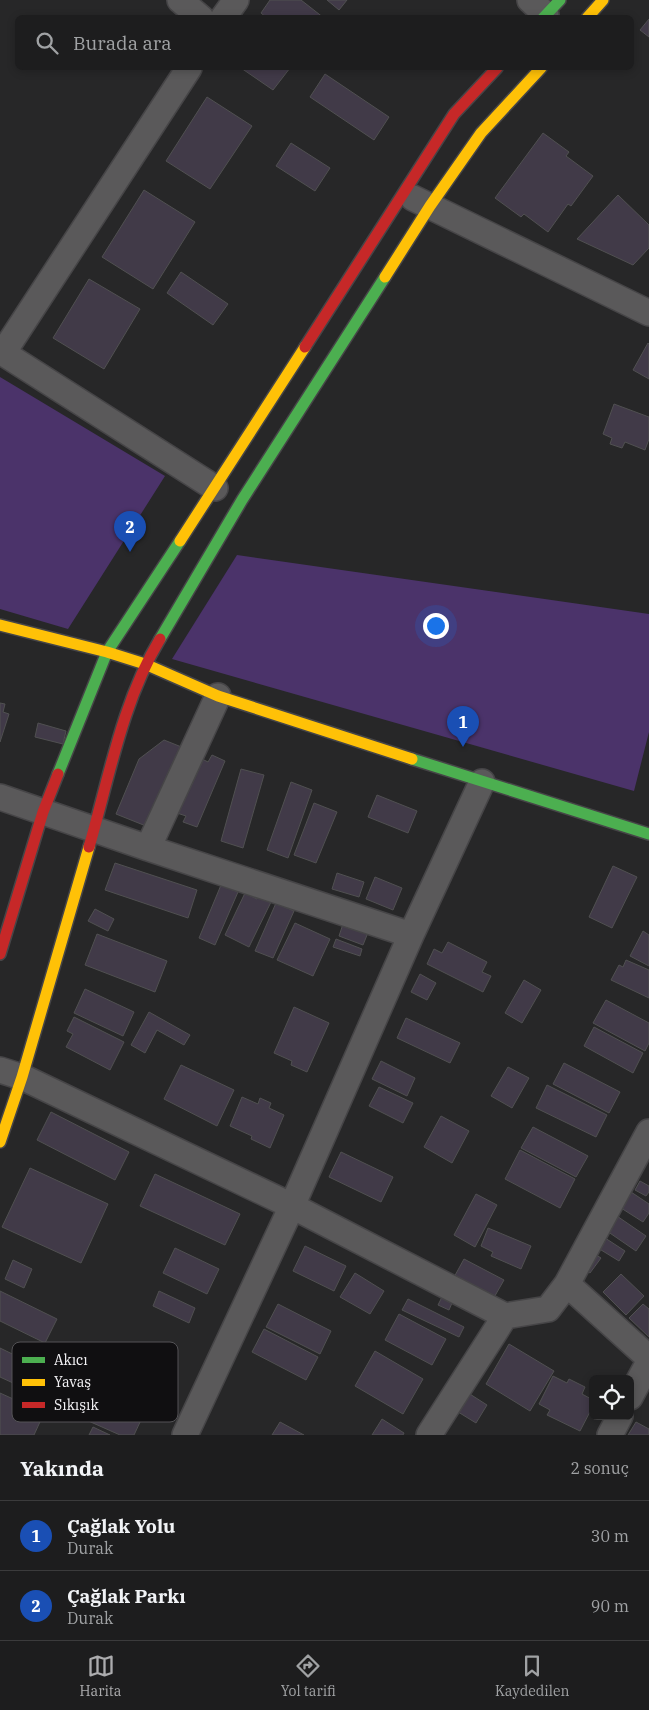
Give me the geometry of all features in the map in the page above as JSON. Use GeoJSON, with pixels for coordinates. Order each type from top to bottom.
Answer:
{"type":"FeatureCollection","features":[{"type":"Feature","properties":{"kind":"street"},"geometry":{"type":"LineString","coordinates":[[180,0],[198,15]]}},
{"type":"Feature","properties":{"kind":"street"},"geometry":{"type":"LineString","coordinates":[[225,15],[236,0]]}},
{"type":"Feature","properties":{"kind":"street"},"geometry":{"type":"LineString","coordinates":[[590,15],[603,0]]}},
{"type":"Feature","properties":{"kind":"street"},"geometry":{"type":"LineString","coordinates":[[188,70],[2,352],[216,488]]}},
{"type":"Feature","properties":{"kind":"street"},"geometry":{"type":"LineString","coordinates":[[0,954],[43,812],[107,652],[216,488],[454,114],[495,70]]}},
{"type":"Feature","properties":{"kind":"street"},"geometry":{"type":"LineString","coordinates":[[0,1142],[11,1073],[94,829],[122,725],[145,664],[242,500],[430,206],[481,133],[539,70]]}},
{"type":"Feature","properties":{"kind":"street"},"geometry":{"type":"LineString","coordinates":[[403,193],[649,313]]}},
{"type":"Feature","properties":{"kind":"street"},"geometry":{"type":"LineString","coordinates":[[0,625],[107,652],[145,664],[218,696],[649,834]]}},
{"type":"Feature","properties":{"kind":"street"},"geometry":{"type":"LineString","coordinates":[[148,848],[218,696]]}},
{"type":"Feature","properties":{"kind":"street"},"geometry":{"type":"LineString","coordinates":[[185,1435],[292,1206],[411,935],[482,782]]}},
{"type":"Feature","properties":{"kind":"street"},"geometry":{"type":"LineString","coordinates":[[0,797],[411,935]]}},
{"type":"Feature","properties":{"kind":"street"},"geometry":{"type":"LineString","coordinates":[[11,1073],[292,1206],[505,1316],[548,1309],[567,1284],[649,1132]]}},
{"type":"Feature","properties":{"kind":"street"},"geometry":{"type":"LineString","coordinates":[[567,1284],[649,1358]]}},
{"type":"Feature","properties":{"kind":"street"},"geometry":{"type":"LineString","coordinates":[[429,1435],[505,1316]]}},
{"type":"Feature","properties":{"kind":"street"},"geometry":{"type":"LineString","coordinates":[[634,1390],[649,1362]]}},
{"type":"Feature","properties":{"kind":"street"},"geometry":{"type":"LineString","coordinates":[[610,1435],[618,1420]]}},
{"type":"Feature","properties":{"kind":"shaded area"},"geometry":{"type":"Polygon","coordinates":[[[0,377],[165,476],[68,629],[0,609],[0,377]]]}},
{"type":"Feature","properties":{"kind":"shaded area"},"geometry":{"type":"Polygon","coordinates":[[[237,555],[649,614],[649,732],[634,791],[172,659],[237,555]]]}},
{"type":"Feature","properties":{"kind":"building"},"geometry":{"type":"Polygon","coordinates":[[[270,0],[301,0],[320,15],[263,15],[261,13],[270,0]]]}},
{"type":"Feature","properties":{"kind":"building"},"geometry":{"type":"Polygon","coordinates":[[[327,0],[347,0],[339,10],[327,0]]]}},
{"type":"Feature","properties":{"kind":"building"},"geometry":{"type":"Polygon","coordinates":[[[649,19],[649,37],[640,30],[649,19]]]}},
{"type":"Feature","properties":{"kind":"building"},"geometry":{"type":"Polygon","coordinates":[[[244,70],[288,70],[273,90],[244,70]]]}},
{"type":"Feature","properties":{"kind":"building"},"geometry":{"type":"Polygon","coordinates":[[[325,74],[389,117],[374,140],[310,97],[325,74]]]}},
{"type":"Feature","properties":{"kind":"building"},"geometry":{"type":"Polygon","coordinates":[[[207,97],[252,126],[210,189],[166,161],[207,97]]]}},
{"type":"Feature","properties":{"kind":"building"},"geometry":{"type":"Polygon","coordinates":[[[543,133],[569,152],[566,156],[593,176],[571,206],[568,204],[548,232],[524,214],[521,217],[495,198],[543,133]]]}},
{"type":"Feature","properties":{"kind":"building"},"geometry":{"type":"Polygon","coordinates":[[[291,143],[330,168],[315,191],[276,166],[291,143]]]}},
{"type":"Feature","properties":{"kind":"building"},"geometry":{"type":"Polygon","coordinates":[[[144,190],[195,222],[153,289],[102,257],[144,190]]]}},
{"type":"Feature","properties":{"kind":"building"},"geometry":{"type":"Polygon","coordinates":[[[618,195],[649,225],[649,248],[633,265],[577,239],[618,195]]]}},
{"type":"Feature","properties":{"kind":"building"},"geometry":{"type":"Polygon","coordinates":[[[181,272],[228,304],[213,325],[167,293],[181,272]]]}},
{"type":"Feature","properties":{"kind":"building"},"geometry":{"type":"Polygon","coordinates":[[[89,279],[140,309],[104,369],[53,338],[89,279]]]}},
{"type":"Feature","properties":{"kind":"building"},"geometry":{"type":"Polygon","coordinates":[[[649,344],[649,379],[633,370],[649,344]]]}},
{"type":"Feature","properties":{"kind":"building"},"geometry":{"type":"Polygon","coordinates":[[[614,404],[649,417],[649,439],[645,450],[625,442],[622,448],[610,444],[612,438],[603,434],[614,404]]]}},
{"type":"Feature","properties":{"kind":"building"},"geometry":{"type":"Polygon","coordinates":[[[0,703],[5,704],[3,712],[9,714],[0,742],[0,703]]]}},
{"type":"Feature","properties":{"kind":"building"},"geometry":{"type":"Polygon","coordinates":[[[38,723],[66,731],[63,744],[35,737],[38,723]]]}},
{"type":"Feature","properties":{"kind":"building"},"geometry":{"type":"Polygon","coordinates":[[[164,740],[184,748],[151,828],[116,814],[139,759],[164,740]]]}},
{"type":"Feature","properties":{"kind":"building"},"geometry":{"type":"Polygon","coordinates":[[[212,755],[225,761],[197,827],[183,822],[186,816],[177,813],[200,758],[208,762],[212,755]]]}},
{"type":"Feature","properties":{"kind":"building"},"geometry":{"type":"Polygon","coordinates":[[[241,769],[264,775],[243,848],[221,841],[241,769]]]}},
{"type":"Feature","properties":{"kind":"building"},"geometry":{"type":"Polygon","coordinates":[[[291,782],[312,790],[288,858],[267,850],[291,782]]]}},
{"type":"Feature","properties":{"kind":"building"},"geometry":{"type":"Polygon","coordinates":[[[377,795],[417,811],[408,833],[368,817],[377,795]]]}},
{"type":"Feature","properties":{"kind":"building"},"geometry":{"type":"Polygon","coordinates":[[[314,803],[337,812],[316,863],[294,855],[314,803]]]}},
{"type":"Feature","properties":{"kind":"building"},"geometry":{"type":"Polygon","coordinates":[[[115,863],[197,890],[188,918],[105,890],[115,863]]]}},
{"type":"Feature","properties":{"kind":"building"},"geometry":{"type":"Polygon","coordinates":[[[613,866],[637,877],[612,928],[589,917],[613,866]]]}},
{"type":"Feature","properties":{"kind":"building"},"geometry":{"type":"Polygon","coordinates":[[[337,873],[364,882],[359,897],[332,889],[337,873]]]}},
{"type":"Feature","properties":{"kind":"building"},"geometry":{"type":"Polygon","coordinates":[[[375,877],[402,888],[393,910],[366,899],[375,877]]]}},
{"type":"Feature","properties":{"kind":"building"},"geometry":{"type":"Polygon","coordinates":[[[221,885],[238,892],[215,945],[199,938],[221,885]]]}},
{"type":"Feature","properties":{"kind":"building"},"geometry":{"type":"Polygon","coordinates":[[[245,893],[257,899],[258,897],[271,902],[249,947],[225,935],[245,893]]]}},
{"type":"Feature","properties":{"kind":"building"},"geometry":{"type":"Polygon","coordinates":[[[276,903],[294,911],[273,958],[255,951],[276,903]]]}},
{"type":"Feature","properties":{"kind":"building"},"geometry":{"type":"Polygon","coordinates":[[[95,909],[114,919],[108,931],[88,921],[95,909]]]}},
{"type":"Feature","properties":{"kind":"building"},"geometry":{"type":"Polygon","coordinates":[[[344,921],[369,930],[363,945],[339,936],[344,921]]]}},
{"type":"Feature","properties":{"kind":"building"},"geometry":{"type":"Polygon","coordinates":[[[295,923],[330,939],[313,976],[277,960],[295,923]]]}},
{"type":"Feature","properties":{"kind":"building"},"geometry":{"type":"Polygon","coordinates":[[[643,931],[649,935],[649,966],[630,956],[643,931]]]}},
{"type":"Feature","properties":{"kind":"building"},"geometry":{"type":"Polygon","coordinates":[[[97,934],[167,961],[155,992],[85,965],[97,934]]]}},
{"type":"Feature","properties":{"kind":"building"},"geometry":{"type":"Polygon","coordinates":[[[336,939],[362,949],[360,956],[333,947],[336,939]]]}},
{"type":"Feature","properties":{"kind":"building"},"geometry":{"type":"Polygon","coordinates":[[[448,942],[487,962],[482,972],[491,976],[483,992],[427,964],[434,949],[442,953],[448,942]]]}},
{"type":"Feature","properties":{"kind":"building"},"geometry":{"type":"Polygon","coordinates":[[[626,960],[649,970],[649,998],[611,980],[619,965],[623,967],[626,960]]]}},
{"type":"Feature","properties":{"kind":"building"},"geometry":{"type":"Polygon","coordinates":[[[420,974],[436,983],[427,1000],[411,992],[420,974]]]}},
{"type":"Feature","properties":{"kind":"building"},"geometry":{"type":"Polygon","coordinates":[[[524,980],[541,990],[522,1023],[505,1013],[524,980]]]}},
{"type":"Feature","properties":{"kind":"building"},"geometry":{"type":"Polygon","coordinates":[[[85,989],[134,1012],[123,1036],[74,1013],[85,989]]]}},
{"type":"Feature","properties":{"kind":"building"},"geometry":{"type":"Polygon","coordinates":[[[606,1000],[649,1023],[649,1043],[645,1051],[593,1023],[606,1000]]]}},
{"type":"Feature","properties":{"kind":"building"},"geometry":{"type":"Polygon","coordinates":[[[294,1007],[329,1023],[307,1072],[291,1065],[292,1061],[274,1053],[294,1007]]]}},
{"type":"Feature","properties":{"kind":"building"},"geometry":{"type":"Polygon","coordinates":[[[149,1012],[190,1035],[184,1045],[157,1030],[145,1053],[131,1045],[149,1012]]]}},
{"type":"Feature","properties":{"kind":"building"},"geometry":{"type":"Polygon","coordinates":[[[74,1017],[124,1042],[110,1070],[66,1047],[73,1034],[67,1031],[74,1017]]]}},
{"type":"Feature","properties":{"kind":"building"},"geometry":{"type":"Polygon","coordinates":[[[406,1018],[460,1043],[450,1063],[397,1038],[406,1018]]]}},
{"type":"Feature","properties":{"kind":"building"},"geometry":{"type":"Polygon","coordinates":[[[594,1027],[643,1053],[633,1073],[584,1046],[594,1027]]]}},
{"type":"Feature","properties":{"kind":"building"},"geometry":{"type":"Polygon","coordinates":[[[381,1061],[415,1078],[407,1096],[372,1079],[381,1061]]]}},
{"type":"Feature","properties":{"kind":"building"},"geometry":{"type":"Polygon","coordinates":[[[564,1063],[620,1092],[609,1113],[553,1084],[564,1063]]]}},
{"type":"Feature","properties":{"kind":"building"},"geometry":{"type":"Polygon","coordinates":[[[181,1065],[234,1090],[217,1126],[164,1099],[181,1065]]]}},
{"type":"Feature","properties":{"kind":"building"},"geometry":{"type":"Polygon","coordinates":[[[508,1067],[529,1078],[512,1108],[491,1096],[508,1067]]]}},
{"type":"Feature","properties":{"kind":"building"},"geometry":{"type":"Polygon","coordinates":[[[547,1085],[607,1115],[596,1137],[536,1108],[547,1085]]]}},
{"type":"Feature","properties":{"kind":"building"},"geometry":{"type":"Polygon","coordinates":[[[379,1087],[413,1103],[403,1123],[369,1106],[379,1087]]]}},
{"type":"Feature","properties":{"kind":"building"},"geometry":{"type":"Polygon","coordinates":[[[242,1097],[258,1104],[260,1098],[271,1103],[269,1108],[284,1115],[270,1148],[251,1139],[252,1136],[230,1126],[242,1097]]]}},
{"type":"Feature","properties":{"kind":"building"},"geometry":{"type":"Polygon","coordinates":[[[51,1112],[129,1152],[115,1180],[37,1140],[51,1112]]]}},
{"type":"Feature","properties":{"kind":"building"},"geometry":{"type":"Polygon","coordinates":[[[441,1116],[469,1131],[452,1163],[424,1147],[441,1116]]]}},
{"type":"Feature","properties":{"kind":"building"},"geometry":{"type":"Polygon","coordinates":[[[533,1127],[588,1156],[576,1177],[521,1148],[533,1127]]]}},
{"type":"Feature","properties":{"kind":"building"},"geometry":{"type":"Polygon","coordinates":[[[520,1150],[575,1179],[560,1208],[505,1179],[520,1150]]]}},
{"type":"Feature","properties":{"kind":"building"},"geometry":{"type":"Polygon","coordinates":[[[341,1152],[393,1177],[381,1202],[329,1177],[341,1152]]]}},
{"type":"Feature","properties":{"kind":"building"},"geometry":{"type":"Polygon","coordinates":[[[30,1168],[108,1204],[81,1263],[2,1227],[30,1168]]]}},
{"type":"Feature","properties":{"kind":"building"},"geometry":{"type":"Polygon","coordinates":[[[155,1174],[240,1214],[225,1245],[140,1206],[155,1174]]]}},
{"type":"Feature","properties":{"kind":"building"},"geometry":{"type":"Polygon","coordinates":[[[640,1181],[649,1186],[649,1192],[646,1196],[635,1190],[640,1181]]]}},
{"type":"Feature","properties":{"kind":"building"},"geometry":{"type":"Polygon","coordinates":[[[631,1192],[649,1204],[649,1213],[643,1222],[621,1208],[631,1192]]]}},
{"type":"Feature","properties":{"kind":"building"},"geometry":{"type":"Polygon","coordinates":[[[476,1194],[497,1205],[475,1247],[454,1235],[476,1194]]]}},
{"type":"Feature","properties":{"kind":"building"},"geometry":{"type":"Polygon","coordinates":[[[614,1214],[646,1236],[636,1251],[604,1229],[614,1214]]]}},
{"type":"Feature","properties":{"kind":"building"},"geometry":{"type":"Polygon","coordinates":[[[488,1228],[531,1246],[521,1269],[491,1256],[493,1252],[481,1246],[488,1228]]]}},
{"type":"Feature","properties":{"kind":"building"},"geometry":{"type":"Polygon","coordinates":[[[599,1234],[625,1251],[619,1261],[593,1245],[599,1234]]]}},
{"type":"Feature","properties":{"kind":"building"},"geometry":{"type":"Polygon","coordinates":[[[305,1246],[346,1266],[334,1291],[293,1271],[305,1246]]]}},
{"type":"Feature","properties":{"kind":"building"},"geometry":{"type":"Polygon","coordinates":[[[175,1248],[219,1269],[207,1294],[163,1273],[175,1248]]]}},
{"type":"Feature","properties":{"kind":"building"},"geometry":{"type":"Polygon","coordinates":[[[590,1251],[601,1258],[590,1273],[579,1266],[590,1251]]]}},
{"type":"Feature","properties":{"kind":"building"},"geometry":{"type":"Polygon","coordinates":[[[464,1259],[504,1280],[492,1301],[453,1279],[464,1259]]]}},
{"type":"Feature","properties":{"kind":"building"},"geometry":{"type":"Polygon","coordinates":[[[13,1260],[32,1269],[24,1288],[5,1279],[13,1260]]]}},
{"type":"Feature","properties":{"kind":"building"},"geometry":{"type":"Polygon","coordinates":[[[355,1273],[384,1291],[370,1314],[340,1297],[355,1273]]]}},
{"type":"Feature","properties":{"kind":"building"},"geometry":{"type":"Polygon","coordinates":[[[621,1274],[644,1296],[626,1315],[603,1292],[621,1274]]]}},
{"type":"Feature","properties":{"kind":"building"},"geometry":{"type":"Polygon","coordinates":[[[0,1291],[57,1319],[46,1342],[0,1321],[0,1291]]]}},
{"type":"Feature","properties":{"kind":"building"},"geometry":{"type":"Polygon","coordinates":[[[159,1291],[195,1308],[189,1323],[153,1306],[159,1291]]]}},
{"type":"Feature","properties":{"kind":"building"},"geometry":{"type":"Polygon","coordinates":[[[442,1297],[452,1303],[449,1310],[438,1305],[442,1297]]]}},
{"type":"Feature","properties":{"kind":"building"},"geometry":{"type":"Polygon","coordinates":[[[408,1299],[464,1327],[459,1337],[402,1310],[408,1299]]]}},
{"type":"Feature","properties":{"kind":"building"},"geometry":{"type":"Polygon","coordinates":[[[278,1304],[331,1331],[320,1354],[266,1327],[278,1304]]]}},
{"type":"Feature","properties":{"kind":"building"},"geometry":{"type":"Polygon","coordinates":[[[643,1304],[649,1309],[649,1337],[629,1318],[643,1304]]]}},
{"type":"Feature","properties":{"kind":"building"},"geometry":{"type":"Polygon","coordinates":[[[399,1314],[446,1339],[432,1365],[385,1340],[399,1314]]]}},
{"type":"Feature","properties":{"kind":"building"},"geometry":{"type":"Polygon","coordinates":[[[264,1329],[318,1357],[306,1380],[252,1352],[264,1329]]]}},
{"type":"Feature","properties":{"kind":"building"},"geometry":{"type":"Polygon","coordinates":[[[509,1344],[554,1371],[530,1411],[486,1384],[509,1344]]]}},
{"type":"Feature","properties":{"kind":"building"},"geometry":{"type":"Polygon","coordinates":[[[0,1348],[12,1354],[12,1382],[0,1377],[0,1348]]]}},
{"type":"Feature","properties":{"kind":"building"},"geometry":{"type":"Polygon","coordinates":[[[375,1351],[423,1379],[403,1414],[355,1386],[375,1351]]]}},
{"type":"Feature","properties":{"kind":"building"},"geometry":{"type":"Polygon","coordinates":[[[553,1376],[567,1383],[569,1379],[585,1387],[582,1394],[589,1398],[589,1414],[580,1431],[547,1415],[550,1410],[539,1404],[553,1376]]]}},
{"type":"Feature","properties":{"kind":"building"},"geometry":{"type":"Polygon","coordinates":[[[462,1389],[487,1405],[476,1423],[450,1407],[462,1389]]]}},
{"type":"Feature","properties":{"kind":"building"},"geometry":{"type":"Polygon","coordinates":[[[0,1393],[12,1398],[12,1422],[40,1422],[34,1435],[0,1435],[0,1393]]]}},
{"type":"Feature","properties":{"kind":"building"},"geometry":{"type":"Polygon","coordinates":[[[382,1419],[404,1433],[403,1435],[372,1435],[382,1419]]]}},
{"type":"Feature","properties":{"kind":"building"},"geometry":{"type":"Polygon","coordinates":[[[91,1422],[140,1422],[134,1435],[120,1435],[91,1422]]]}},
{"type":"Feature","properties":{"kind":"building"},"geometry":{"type":"Polygon","coordinates":[[[280,1422],[304,1435],[272,1435],[280,1422]]]}},
{"type":"Feature","properties":{"kind":"building"},"geometry":{"type":"Polygon","coordinates":[[[636,1422],[649,1429],[649,1435],[628,1435],[636,1422]]]}},
{"type":"Feature","properties":{"kind":"building"},"geometry":{"type":"Polygon","coordinates":[[[93,1427],[110,1435],[89,1435],[93,1427]]]}},
{"type":"Feature","properties":{"kind":"traffic: fast"},"geometry":{"type":"LineString","coordinates":[[546,15],[560,0]]}},
{"type":"Feature","properties":{"kind":"traffic: fast"},"geometry":{"type":"LineString","coordinates":[[160,639],[242,500],[385,277]]}},
{"type":"Feature","properties":{"kind":"traffic: fast"},"geometry":{"type":"LineString","coordinates":[[58,774],[107,652],[180,541]]}},
{"type":"Feature","properties":{"kind":"traffic: fast"},"geometry":{"type":"LineString","coordinates":[[412,759],[649,834]]}},
{"type":"Feature","properties":{"kind":"traffic: slow"},"geometry":{"type":"LineString","coordinates":[[590,15],[603,0]]}},
{"type":"Feature","properties":{"kind":"traffic: slow"},"geometry":{"type":"LineString","coordinates":[[385,277],[430,206],[481,133],[539,70]]}},
{"type":"Feature","properties":{"kind":"traffic: slow"},"geometry":{"type":"LineString","coordinates":[[180,541],[305,347]]}},
{"type":"Feature","properties":{"kind":"traffic: slow"},"geometry":{"type":"LineString","coordinates":[[0,625],[107,652],[145,664],[218,696],[412,759]]}},
{"type":"Feature","properties":{"kind":"traffic: slow"},"geometry":{"type":"LineString","coordinates":[[0,1142],[22,1077],[89,847]]}},
{"type":"Feature","properties":{"kind":"traffic: jam"},"geometry":{"type":"LineString","coordinates":[[305,347],[454,114],[495,70]]}},
{"type":"Feature","properties":{"kind":"traffic: jam"},"geometry":{"type":"LineString","coordinates":[[89,847],[126,714],[147,663],[160,639]]}},
{"type":"Feature","properties":{"kind":"traffic: jam"},"geometry":{"type":"LineString","coordinates":[[0,954],[43,812],[58,774]]}},
{"type":"Feature","properties":{"kind":"place","name":"Çağlak Parkı"},"geometry":{"type":"Point","coordinates":[130,552]}},
{"type":"Feature","properties":{"kind":"place","name":"Çağlak Yolu"},"geometry":{"type":"Point","coordinates":[463,747]}}]}
